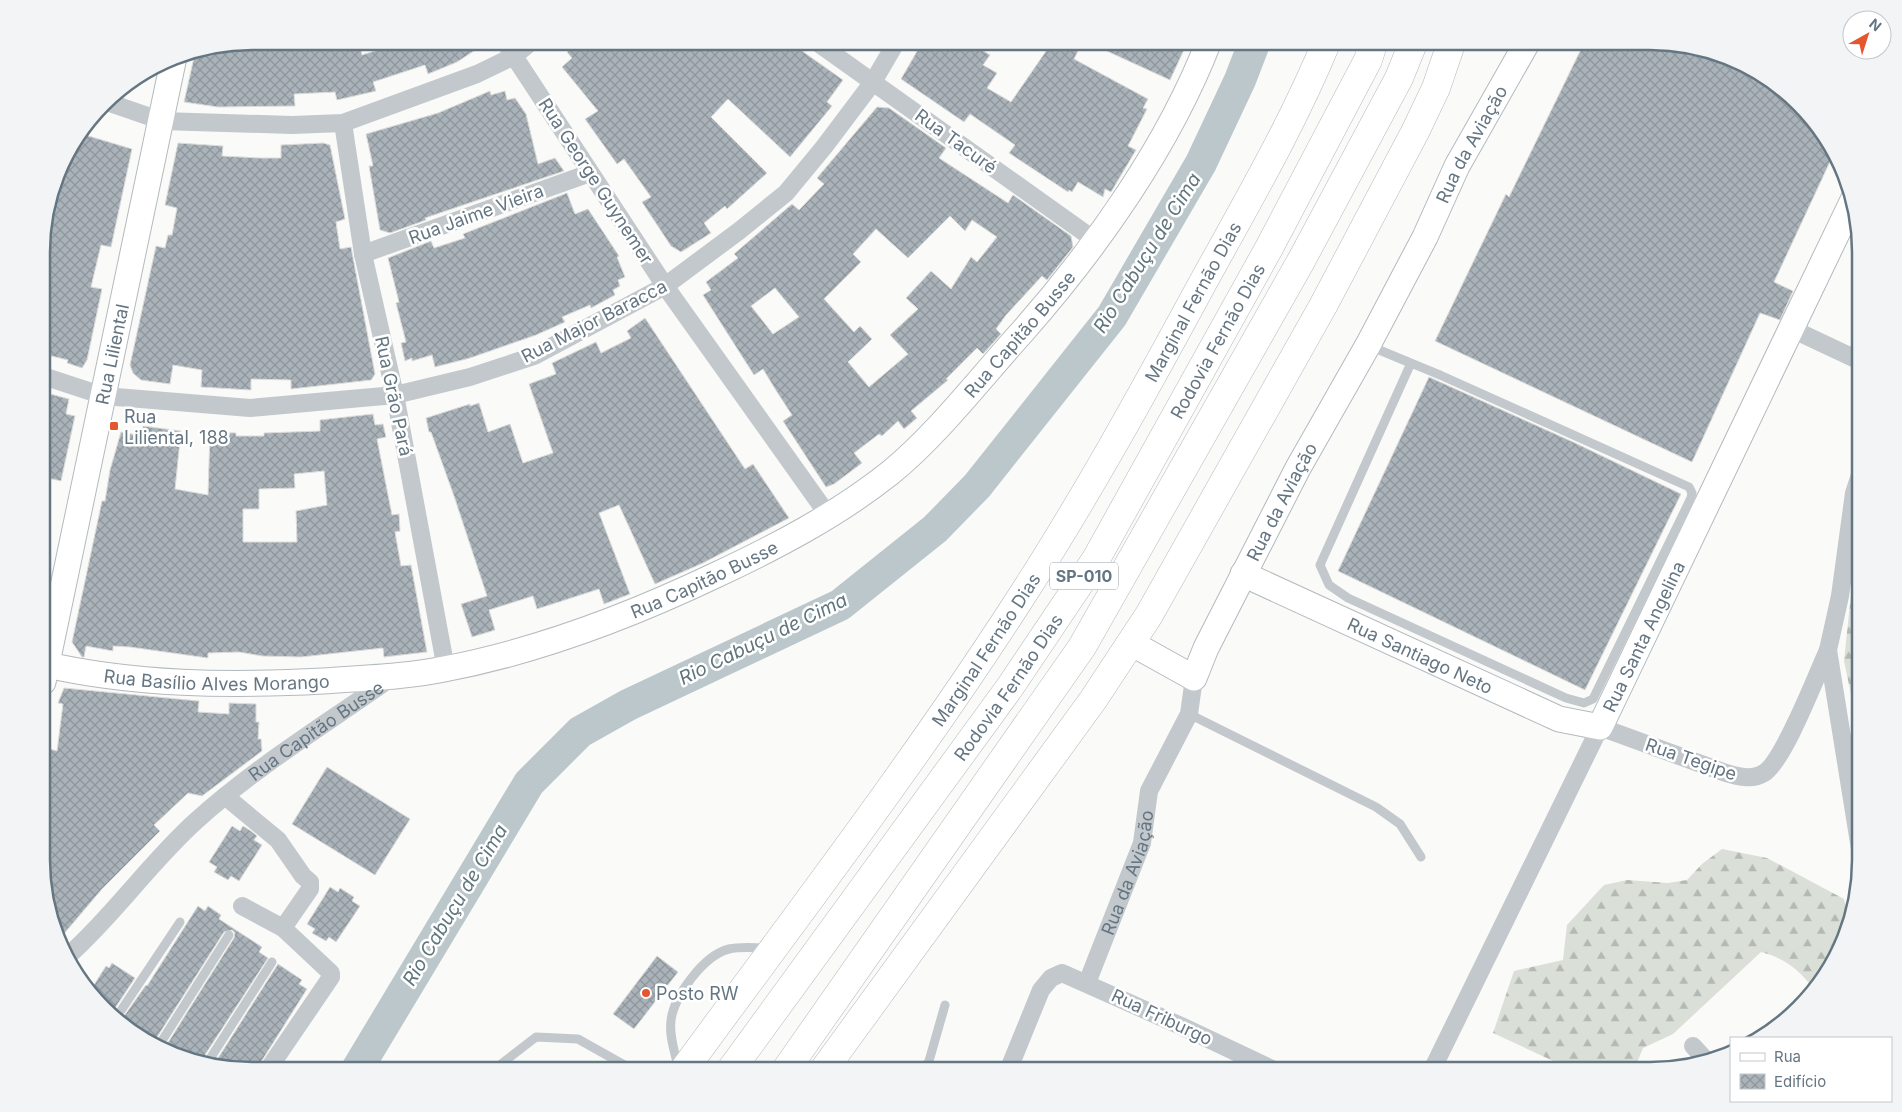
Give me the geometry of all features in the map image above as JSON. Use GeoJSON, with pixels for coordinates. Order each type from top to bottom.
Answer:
{"type":"FeatureCollection","features":[{"type":"Feature","properties":{"kind":"highway","name":"Marginal Fernão Dias"},"geometry":{"type":"LineString","coordinates":[[690,1062],[970,674],[1043,563],[1173,339],[1268,164],[1323,50]]}},
{"type":"Feature","properties":{"kind":"highway","name":"Rodovia Fernão Dias"},"geometry":{"type":"LineString","coordinates":[[737,1062],[1010,686],[1096,559],[1269,248],[1368,60],[1371,50]]}},
{"type":"Feature","properties":{"kind":"highway","name":"Rodovia Fernão Dias"},"geometry":{"type":"LineString","coordinates":[[791,1062],[1082,647],[1301,261],[1399,78],[1410,50]]}},
{"type":"Feature","properties":{"kind":"highway"},"geometry":{"type":"LineString","coordinates":[[830,1062],[1093,700],[1131,643],[1162,592],[1327,297],[1415,132],[1436,88],[1449,50]]}},
{"type":"Feature","properties":{"kind":"street","name":"Rua George Guynemer"},"geometry":{"type":"LineString","coordinates":[[510,50],[665,286],[828,515]]}},
{"type":"Feature","properties":{"kind":"street"},"geometry":{"type":"LineString","coordinates":[[114,105],[162,121],[292,125],[343,123],[477,74],[514,56],[521,50]]}},
{"type":"Feature","properties":{"kind":"street","name":"Rua Tacuré"},"geometry":{"type":"LineString","coordinates":[[828,50],[1096,241]]}},
{"type":"Feature","properties":{"kind":"street","name":"Rua Major Baracca"},"geometry":{"type":"LineString","coordinates":[[50,378],[104,396],[250,408],[395,395],[470,376],[534,356],[665,286],[740,231],[786,193],[824,148],[873,82],[892,50]]}},
{"type":"Feature","properties":{"kind":"street","name":"Rua Capitão Busse"},"geometry":{"type":"LineString","coordinates":[[72,952],[84,942],[153,864],[225,796],[391,678],[446,669],[532,647],[656,604],[769,550],[828,515],[891,472],[915,449],[1040,311],[1096,241],[1178,110],[1205,50]]}},
{"type":"Feature","properties":{"kind":"street","name":"Rua da Aviação"},"geometry":{"type":"LineString","coordinates":[[1082,981],[1142,843],[1148,791],[1189,714],[1194,678],[1243,574],[1298,468],[1368,345],[1425,236],[1458,166],[1523,50]]}},
{"type":"Feature","properties":{"kind":"street","name":"Rua Liliental"},"geometry":{"type":"LineString","coordinates":[[50,643],[104,396],[172,66]]}},
{"type":"Feature","properties":{"kind":"street","name":"Rua Grão Pará"},"geometry":{"type":"LineString","coordinates":[[343,123],[363,254],[395,395],[446,669]]}},
{"type":"Feature","properties":{"kind":"street","name":"Rua Jaime Vieira"},"geometry":{"type":"LineString","coordinates":[[363,254],[590,173]]}},
{"type":"Feature","properties":{"kind":"street","name":"Rua Santa Angelina"},"geometry":{"type":"LineString","coordinates":[[1436,1062],[1600,727],[1848,211]]}},
{"type":"Feature","properties":{"kind":"street"},"geometry":{"type":"LineString","coordinates":[[1792,329],[1852,357]]}},
{"type":"Feature","properties":{"kind":"street"},"geometry":{"type":"LineString","coordinates":[[1852,509],[1840,596],[1828,650],[1852,799]]}},
{"type":"Feature","properties":{"kind":"street","name":"Rua Santiago Neto"},"geometry":{"type":"LineString","coordinates":[[1243,574],[1559,719],[1600,727]]}},
{"type":"Feature","properties":{"kind":"street"},"geometry":{"type":"LineString","coordinates":[[1131,643],[1194,678]]}},
{"type":"Feature","properties":{"kind":"street","name":"Rua Tegipe"},"geometry":{"type":"LineString","coordinates":[[1600,727],[1723,772],[1741,777],[1754,776],[1765,772],[1779,757],[1828,650]]}},
{"type":"Feature","properties":{"kind":"street","name":"Rua Basílio Alves Morango"},"geometry":{"type":"LineString","coordinates":[[50,671],[220,684],[391,678]]}},
{"type":"Feature","properties":{"kind":"street"},"geometry":{"type":"LineString","coordinates":[[225,796],[278,840],[303,876],[310,882],[310,889],[283,928]]}},
{"type":"Feature","properties":{"kind":"street"},"geometry":{"type":"LineString","coordinates":[[242,906],[283,928],[327,969],[331,978],[273,1062]]}},
{"type":"Feature","properties":{"kind":"street"},"geometry":{"type":"LineString","coordinates":[[1011,1062],[1041,990],[1050,978],[1062,973],[1082,981]]}},
{"type":"Feature","properties":{"kind":"street","name":"Rua Friburgo"},"geometry":{"type":"LineString","coordinates":[[1082,981],[1257,1062]]}},
{"type":"Feature","properties":{"kind":"lane"},"geometry":{"type":"LineString","coordinates":[[1368,345],[1411,362],[1689,488],[1692,493],[1593,699],[1584,704],[1566,698],[1348,598],[1329,585],[1320,565],[1411,362]]}},
{"type":"Feature","properties":{"kind":"lane"},"geometry":{"type":"LineString","coordinates":[[1189,714],[1376,807],[1400,824],[1421,857]]}},
{"type":"Feature","properties":{"kind":"lane"},"geometry":{"type":"LineString","coordinates":[[120,1013],[180,922]]}},
{"type":"Feature","properties":{"kind":"lane"},"geometry":{"type":"LineString","coordinates":[[162,1041],[229,935]]}},
{"type":"Feature","properties":{"kind":"lane"},"geometry":{"type":"LineString","coordinates":[[677,1062],[671,1036],[671,1021],[675,1005],[705,962],[717,954],[730,949],[773,948]]}},
{"type":"Feature","properties":{"kind":"lane"},"geometry":{"type":"LineString","coordinates":[[211,1057],[272,962]]}},
{"type":"Feature","properties":{"kind":"lane"},"geometry":{"type":"LineString","coordinates":[[927,1062],[945,1005]]}},
{"type":"Feature","properties":{"kind":"lane"},"geometry":{"type":"LineString","coordinates":[[504,1062],[536,1037],[578,1039],[619,1062]]}},
{"type":"Feature","properties":{"kind":"green space"},"geometry":{"type":"Polygon","coordinates":[[[1852,585],[1852,699],[1844,661],[1852,585]]]}},
{"type":"Feature","properties":{"kind":"green space"},"geometry":{"type":"Polygon","coordinates":[[[1722,849],[1767,858],[1844,899],[1846,907],[1837,937],[1825,961],[1809,984],[1784,961],[1761,952],[1673,1034],[1643,1048],[1637,1062],[1556,1062],[1493,1033],[1514,971],[1563,960],[1567,925],[1604,885],[1627,880],[1668,883],[1687,880],[1702,864],[1722,849]]]}},
{"type":"Feature","properties":{"kind":"building"},"geometry":{"type":"Polygon","coordinates":[[[239,50],[361,50],[362,55],[378,50],[475,50],[457,62],[428,74],[425,65],[373,82],[376,91],[337,100],[335,92],[294,94],[295,106],[218,107],[184,102],[194,59],[213,54],[239,50]]]}},
{"type":"Feature","properties":{"kind":"building"},"geometry":{"type":"Polygon","coordinates":[[[570,50],[801,50],[843,80],[827,102],[832,106],[790,157],[728,99],[711,117],[767,173],[727,209],[725,206],[704,223],[711,233],[681,252],[671,246],[642,202],[651,197],[624,159],[617,164],[585,119],[598,111],[562,67],[572,58],[567,52],[570,50]]]}},
{"type":"Feature","properties":{"kind":"building"},"geometry":{"type":"Polygon","coordinates":[[[918,50],[982,50],[990,55],[983,65],[997,73],[987,88],[1011,102],[1047,50],[1078,50],[1074,59],[1148,99],[1143,108],[1147,109],[1128,146],[1136,150],[1111,192],[1105,189],[1103,197],[1078,182],[1072,192],[1069,190],[1068,192],[1009,153],[1015,145],[970,114],[964,122],[901,79],[918,50]]]}},
{"type":"Feature","properties":{"kind":"building"},"geometry":{"type":"Polygon","coordinates":[[[1105,50],[1184,50],[1170,80],[1105,50]]]}},
{"type":"Feature","properties":{"kind":"building"},"geometry":{"type":"Polygon","coordinates":[[[1581,50],[1663,50],[1702,57],[1727,65],[1762,84],[1793,109],[1818,140],[1830,161],[1774,282],[1793,291],[1780,320],[1760,313],[1692,462],[1435,341],[1506,194],[1509,197],[1581,50]]]}},
{"type":"Feature","properties":{"kind":"building"},"geometry":{"type":"Polygon","coordinates":[[[490,91],[491,95],[505,91],[507,100],[515,98],[526,114],[538,164],[555,158],[564,171],[425,218],[426,220],[390,233],[380,230],[369,166],[373,166],[366,134],[438,113],[490,91]]]}},
{"type":"Feature","properties":{"kind":"building"},"geometry":{"type":"Polygon","coordinates":[[[877,107],[889,108],[946,148],[939,158],[1008,203],[1013,195],[1071,236],[1073,247],[1047,280],[1042,276],[1006,315],[996,329],[1001,334],[983,354],[977,348],[946,379],[948,380],[911,411],[917,418],[904,429],[898,421],[882,436],[879,434],[854,453],[862,463],[834,484],[826,487],[783,421],[792,415],[763,369],[754,375],[703,295],[711,290],[706,282],[738,258],[734,254],[792,204],[799,210],[824,184],[817,178],[877,107]],[[950,216],[908,258],[876,229],[853,254],[861,262],[824,299],[854,332],[860,326],[872,339],[848,362],[869,387],[908,354],[890,335],[918,309],[906,298],[931,271],[951,289],[971,257],[977,262],[997,237],[972,220],[965,231],[950,216]],[[775,288],[751,306],[773,334],[799,317],[775,288]]]}},
{"type":"Feature","properties":{"kind":"building"},"geometry":{"type":"Polygon","coordinates":[[[87,136],[132,149],[111,247],[101,245],[91,287],[102,289],[87,360],[82,368],[67,363],[68,360],[50,356],[50,239],[57,200],[65,175],[87,136]]]}},
{"type":"Feature","properties":{"kind":"building"},"geometry":{"type":"Polygon","coordinates":[[[178,143],[223,146],[222,156],[260,158],[281,158],[281,145],[323,143],[330,145],[345,219],[336,222],[340,249],[351,247],[375,374],[371,380],[291,389],[291,380],[251,379],[251,390],[201,387],[202,370],[173,365],[170,384],[141,380],[133,373],[130,365],[156,246],[165,248],[168,235],[172,235],[177,208],[165,205],[178,143]]]}},
{"type":"Feature","properties":{"kind":"building"},"geometry":{"type":"Polygon","coordinates":[[[567,193],[575,214],[588,209],[619,256],[617,257],[625,277],[618,280],[620,286],[613,290],[615,295],[591,308],[590,305],[562,317],[565,322],[536,335],[470,358],[435,367],[432,355],[412,361],[412,358],[405,361],[401,343],[406,342],[396,303],[399,302],[388,258],[431,241],[434,248],[465,238],[463,234],[567,193]]]}},
{"type":"Feature","properties":{"kind":"building"},"geometry":{"type":"Polygon","coordinates":[[[645,318],[745,469],[753,464],[789,518],[703,563],[655,584],[619,505],[599,513],[630,594],[604,604],[599,589],[537,609],[533,596],[489,610],[495,630],[472,637],[461,604],[487,596],[454,496],[431,432],[429,432],[426,418],[479,403],[488,432],[510,424],[523,463],[553,453],[529,384],[556,374],[552,363],[596,342],[601,353],[631,338],[627,331],[645,318]]]}},
{"type":"Feature","properties":{"kind":"building"},"geometry":{"type":"Polygon","coordinates":[[[1429,377],[1573,442],[1681,494],[1585,690],[1338,571],[1429,377]]]}},
{"type":"Feature","properties":{"kind":"building"},"geometry":{"type":"Polygon","coordinates":[[[50,394],[69,399],[66,414],[75,416],[61,481],[50,479],[50,394]]]}},
{"type":"Feature","properties":{"kind":"building"},"geometry":{"type":"Polygon","coordinates":[[[373,414],[375,425],[383,424],[386,437],[377,439],[392,515],[399,514],[400,531],[395,532],[401,566],[411,565],[427,652],[384,657],[383,648],[301,657],[262,656],[239,652],[208,653],[208,658],[130,647],[113,646],[113,651],[86,646],[84,657],[82,657],[72,642],[102,501],[105,501],[110,470],[121,432],[142,436],[143,426],[181,431],[175,489],[208,495],[210,432],[236,433],[236,436],[264,436],[264,433],[320,431],[320,420],[373,414]],[[324,471],[294,474],[295,488],[259,489],[259,509],[243,509],[243,542],[297,542],[296,511],[327,505],[324,471]]]}},
{"type":"Feature","properties":{"kind":"building"},"geometry":{"type":"Polygon","coordinates":[[[64,688],[199,701],[198,712],[229,714],[229,703],[256,704],[256,722],[259,722],[258,739],[261,739],[262,751],[202,796],[188,793],[154,825],[160,831],[102,889],[64,934],[54,899],[50,873],[50,749],[57,751],[63,704],[58,703],[64,688]]]}},
{"type":"Feature","properties":{"kind":"building"},"geometry":{"type":"Polygon","coordinates":[[[327,767],[410,819],[375,875],[292,824],[327,767]]]}},
{"type":"Feature","properties":{"kind":"building"},"geometry":{"type":"Polygon","coordinates":[[[232,826],[240,831],[243,826],[251,831],[257,836],[254,840],[262,845],[239,881],[231,876],[228,880],[214,872],[217,867],[209,862],[232,826]]]}},
{"type":"Feature","properties":{"kind":"building"},"geometry":{"type":"Polygon","coordinates":[[[330,887],[338,892],[340,888],[354,897],[352,901],[360,906],[336,942],[329,937],[326,941],[312,933],[315,929],[307,924],[330,887]]]}},
{"type":"Feature","properties":{"kind":"building"},"geometry":{"type":"Polygon","coordinates":[[[198,906],[205,911],[208,906],[221,915],[219,919],[262,947],[259,952],[268,958],[204,1056],[168,1043],[234,938],[235,933],[232,930],[224,932],[157,1038],[124,1016],[147,986],[198,906]]]}},
{"type":"Feature","properties":{"kind":"building","name":"Posto RW"},"geometry":{"type":"Polygon","coordinates":[[[657,956],[678,972],[634,1029],[613,1014],[657,956]]]}},
{"type":"Feature","properties":{"kind":"building"},"geometry":{"type":"Polygon","coordinates":[[[112,963],[135,978],[115,1008],[94,985],[106,966],[109,968],[112,963]]]}},
{"type":"Feature","properties":{"kind":"building"},"geometry":{"type":"Polygon","coordinates":[[[278,964],[302,980],[299,984],[307,989],[261,1062],[239,1062],[218,1059],[278,964]]]}},
{"type":"Feature","properties":{"kind":"waterway","name":"Rio Cabuçu de Cima"},"geometry":{"type":"LineString","coordinates":[[361,1062],[529,783],[580,732],[628,705],[840,605],[935,529],[977,486],[1112,316],[1201,163],[1240,80],[1252,50]]}},
{"type":"Feature","properties":{"kind":"place","name":"Rua Liliental, 188"},"geometry":{"type":"Point","coordinates":[114,426]}},
{"type":"Feature","properties":{"kind":"place","name":"Posto RW"},"geometry":{"type":"Point","coordinates":[646,993]}}]}
